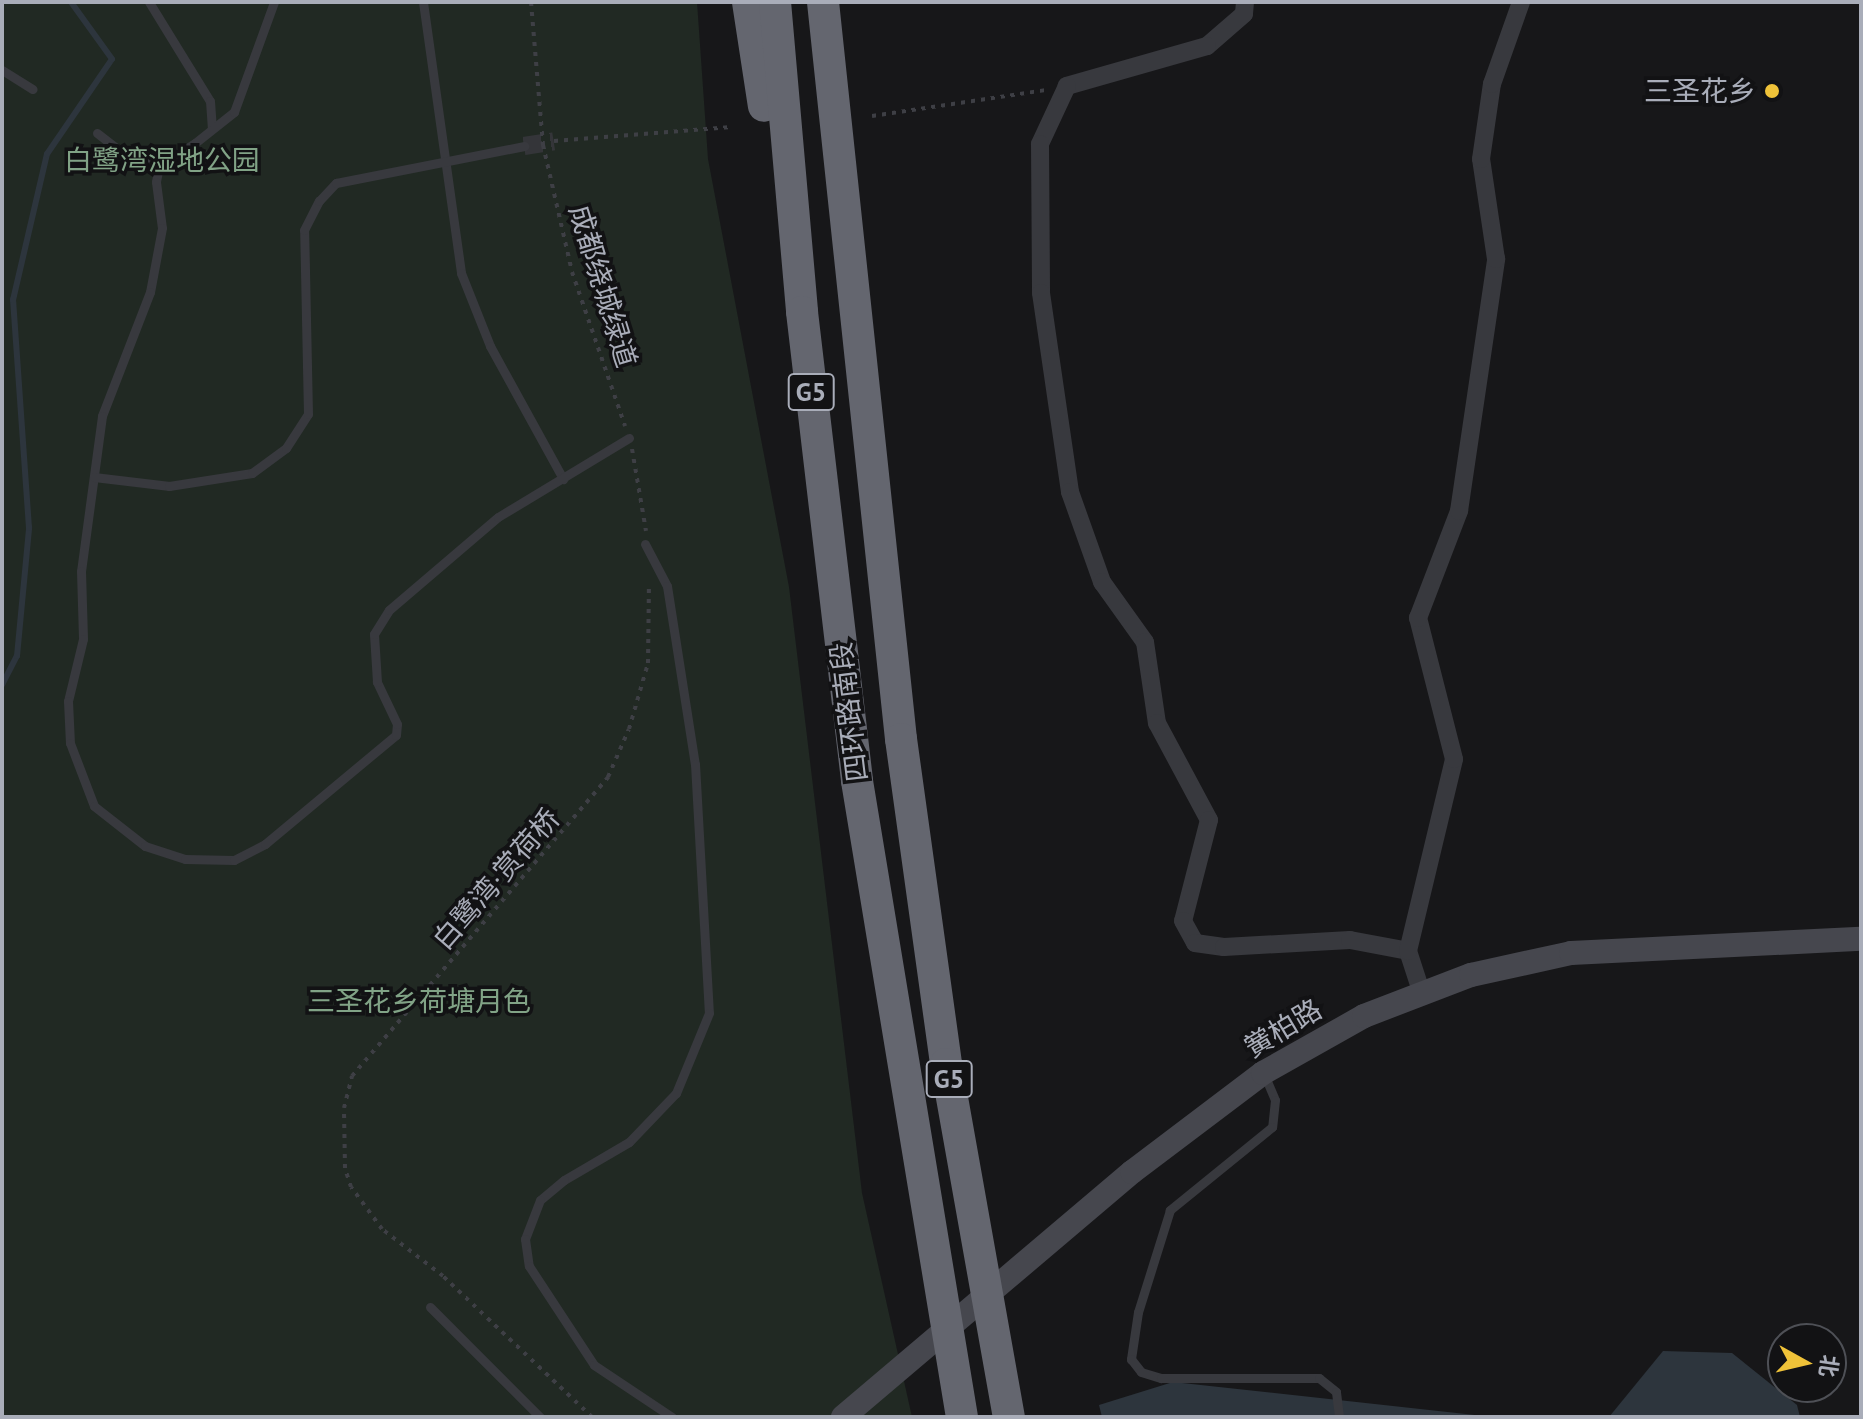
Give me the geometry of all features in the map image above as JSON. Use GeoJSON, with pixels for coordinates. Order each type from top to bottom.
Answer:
{"type":"FeatureCollection","features":[{"type":"Feature","properties":{"kind":"highway"},"geometry":{"type":"LineString","coordinates":[[748,2],[816,432]]}},
{"type":"Feature","properties":{"kind":"highway","name":"四环路南段"},"geometry":{"type":"LineString","coordinates":[[775,2],[816,432],[857,781],[962,1417]]}},
{"type":"Feature","properties":{"kind":"highway","name":"四环路南段"},"geometry":{"type":"LineString","coordinates":[[823,2],[901,739],[946,1064],[1009,1417]]}},
{"type":"Feature","properties":{"kind":"highway"},"geometry":{"type":"LineString","coordinates":[[846,2],[855,303]]}},
{"type":"Feature","properties":{"kind":"street"},"geometry":{"type":"LineString","coordinates":[[1245,2],[1244,14],[1207,46],[1067,86],[1040,144],[1041,293],[1070,492],[1102,582],[1145,642],[1157,723],[1209,820],[1183,921],[1195,943],[1224,947],[1350,940],[1408,951]]}},
{"type":"Feature","properties":{"kind":"street"},"geometry":{"type":"LineString","coordinates":[[1422,994],[1408,951],[1454,759],[1418,618],[1459,511],[1496,259],[1481,159],[1492,84],[1521,2]]}},
{"type":"Feature","properties":{"kind":"street","name":"黉柏路"},"geometry":{"type":"LineString","coordinates":[[843,1417],[1132,1172],[1263,1073],[1364,1016],[1471,975],[1571,953],[1861,939]]}},
{"type":"Feature","properties":{"kind":"lane"},"geometry":{"type":"LineString","coordinates":[[149,2],[210,101],[212,129]]}},
{"type":"Feature","properties":{"kind":"lane"},"geometry":{"type":"LineString","coordinates":[[274,2],[234,112],[159,166],[156,182],[162,228],[150,292],[102,416],[81,571],[83,639],[68,701],[70,743],[78,775],[112,825],[145,846],[211,862],[234,860],[265,844],[396,735],[397,724],[377,682],[374,634],[389,610],[498,517],[629,438]]}},
{"type":"Feature","properties":{"kind":"lane"},"geometry":{"type":"LineString","coordinates":[[423,2],[461,273],[490,346],[563,479]]}},
{"type":"Feature","properties":{"kind":"lane"},"geometry":{"type":"LineString","coordinates":[[2,70],[33,89]]}},
{"type":"Feature","properties":{"kind":"lane"},"geometry":{"type":"LineString","coordinates":[[97,133],[125,155],[159,166]]}},
{"type":"Feature","properties":{"kind":"lane"},"geometry":{"type":"LineString","coordinates":[[94,477],[169,486],[252,473],[286,448],[308,414],[304,230],[319,201],[336,183],[445,158],[524,146]]}},
{"type":"Feature","properties":{"kind":"lane"},"geometry":{"type":"LineString","coordinates":[[645,544],[667,586],[695,764],[709,1013],[676,1093],[629,1142],[564,1180],[540,1200],[525,1239],[529,1266],[594,1365],[672,1417]]}},
{"type":"Feature","properties":{"kind":"lane"},"geometry":{"type":"LineString","coordinates":[[1263,1073],[1275,1100],[1272,1127],[1170,1210],[1138,1312],[1131,1359],[1141,1372],[1161,1378],[1319,1378],[1336,1392],[1339,1417]]}},
{"type":"Feature","properties":{"kind":"lane"},"geometry":{"type":"LineString","coordinates":[[430,1307],[540,1417]]}},
{"type":"Feature","properties":{"kind":"path","name":"成都绕城绿道"},"geometry":{"type":"LineString","coordinates":[[531,2],[545,154],[572,272],[629,438],[649,579]]}},
{"type":"Feature","properties":{"kind":"path"},"geometry":{"type":"LineString","coordinates":[[872,116],[1067,86]]}},
{"type":"Feature","properties":{"kind":"path"},"geometry":{"type":"LineString","coordinates":[[554,141],[731,127]]}},
{"type":"Feature","properties":{"kind":"path","name":"白鹭湾·赏荷桥"},"geometry":{"type":"LineString","coordinates":[[592,1417],[443,1276],[382,1229],[348,1178],[344,1108],[352,1076],[608,777],[629,729],[648,663],[649,579]]}},
{"type":"Feature","properties":{"kind":"green space","name":"三圣花乡荷塘月色"},"geometry":{"type":"Polygon","coordinates":[[[2,2],[697,2],[708,159],[789,587],[862,1193],[912,1417],[2,1417],[2,2]]]}},
{"type":"Feature","properties":{"kind":"shaded area"},"geometry":{"type":"Polygon","coordinates":[[[1663,1351],[1732,1353],[1767,1381],[1767,1403],[1794,1403],[1800,1417],[1609,1417],[1663,1351]]]}},
{"type":"Feature","properties":{"kind":"shaded area"},"geometry":{"type":"Polygon","coordinates":[[[1173,1382],[1493,1417],[1102,1417],[1099,1405],[1173,1382]]]}},
{"type":"Feature","properties":{"kind":"waterway"},"geometry":{"type":"LineString","coordinates":[[2,685],[17,656],[29,528],[13,300],[47,154],[112,59],[71,2]]}},
{"type":"Feature","properties":{"kind":"tunnel"},"geometry":{"type":"LineString","coordinates":[[524,146],[554,141]]}},
{"type":"Feature","properties":{"kind":"place","name":"三圣花乡"},"geometry":{"type":"Point","coordinates":[1772,91]}},
{"type":"Feature","properties":{"kind":"park label","name":"白鹭湾湿地公园"},"geometry":{"type":"Point","coordinates":[162,160]}}]}
